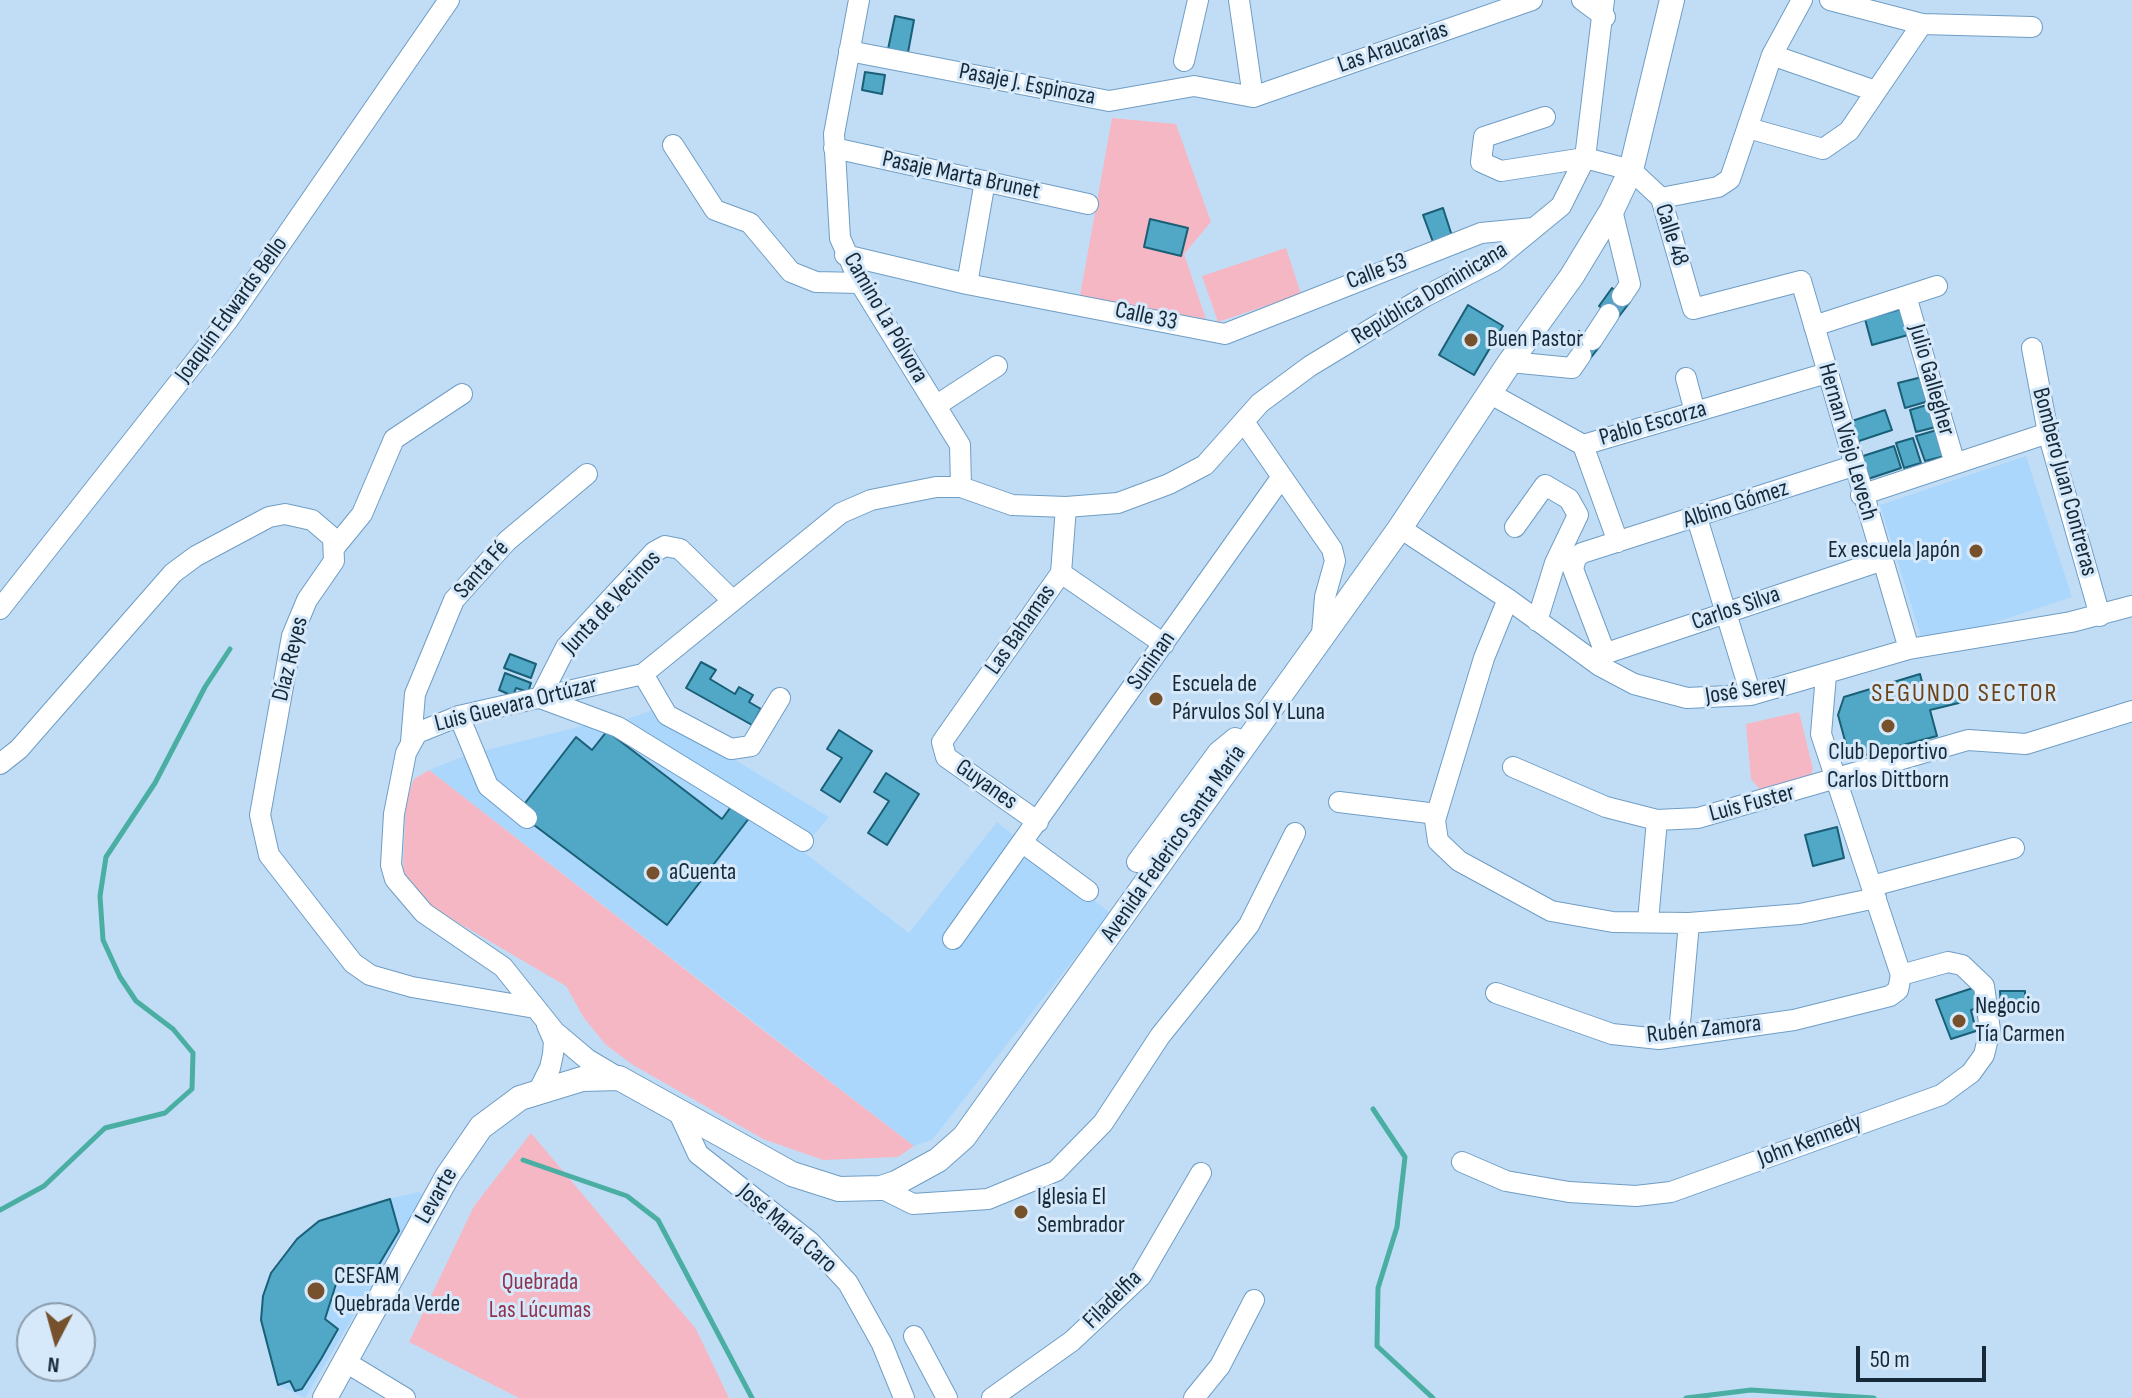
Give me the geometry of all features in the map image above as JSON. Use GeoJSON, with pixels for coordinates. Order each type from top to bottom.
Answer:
{"type":"FeatureCollection","features":[{"type":"Feature","properties":{"kind":"main road","name":"Avenida Federico Santa María"},"geometry":{"type":"LineString","coordinates":[[619,1078],[815,1184],[839,1189],[881,1188],[925,1168],[964,1137],[1400,528],[1510,362],[1572,276],[1612,210],[1631,170],[1672,0]]}},
{"type":"Feature","properties":{"kind":"main road","name":"Levarte"},"geometry":{"type":"LineString","coordinates":[[325,1398],[448,1175],[481,1127],[504,1108],[538,1092],[582,1079],[619,1078]]}},
{"type":"Feature","properties":{"kind":"street","name":"Joaquín Edwards Bello"},"geometry":{"type":"LineString","coordinates":[[0,609],[228,320],[449,0]]}},
{"type":"Feature","properties":{"kind":"street","name":"Camino La Pólvora"},"geometry":{"type":"LineString","coordinates":[[859,0],[834,148],[835,195],[845,255],[960,445],[961,487]]}},
{"type":"Feature","properties":{"kind":"street"},"geometry":{"type":"LineString","coordinates":[[1184,61],[1198,0]]}},
{"type":"Feature","properties":{"kind":"street"},"geometry":{"type":"LineString","coordinates":[[1239,0],[1253,97]]}},
{"type":"Feature","properties":{"kind":"street","name":"Las Araucarias"},"geometry":{"type":"LineString","coordinates":[[1253,97],[1532,0]]}},
{"type":"Feature","properties":{"kind":"street"},"geometry":{"type":"LineString","coordinates":[[1582,0],[1604,8]]}},
{"type":"Feature","properties":{"kind":"street"},"geometry":{"type":"LineString","coordinates":[[1661,198],[1718,187],[1730,179],[1772,55],[1802,0]]}},
{"type":"Feature","properties":{"kind":"street"},"geometry":{"type":"LineString","coordinates":[[1830,0],[1922,24],[2032,27]]}},
{"type":"Feature","properties":{"kind":"street","name":"República Dominicana"},"geometry":{"type":"LineString","coordinates":[[961,487],[1012,505],[1066,507],[1118,503],[1169,484],[1205,465],[1260,403],[1310,366],[1424,297],[1494,261],[1561,206],[1585,158],[1604,8]]}},
{"type":"Feature","properties":{"kind":"street"},"geometry":{"type":"LineString","coordinates":[[1748,128],[1823,149],[1849,131],[1922,24]]}},
{"type":"Feature","properties":{"kind":"street","name":"Pasaje J. Espinoza"},"geometry":{"type":"LineString","coordinates":[[849,51],[1109,101],[1194,86],[1253,97]]}},
{"type":"Feature","properties":{"kind":"street"},"geometry":{"type":"LineString","coordinates":[[1772,55],[1875,91]]}},
{"type":"Feature","properties":{"kind":"street"},"geometry":{"type":"LineString","coordinates":[[1545,117],[1484,137],[1481,162],[1501,171],[1585,158]]}},
{"type":"Feature","properties":{"kind":"street"},"geometry":{"type":"LineString","coordinates":[[673,145],[715,210],[750,223],[791,272],[816,282],[860,283]]}},
{"type":"Feature","properties":{"kind":"street","name":"Pasaje Marta Brunet"},"geometry":{"type":"LineString","coordinates":[[834,148],[1088,204]]}},
{"type":"Feature","properties":{"kind":"street","name":"Calle 48"},"geometry":{"type":"LineString","coordinates":[[1585,158],[1631,170],[1661,198],[1693,309],[1801,281]]}},
{"type":"Feature","properties":{"kind":"street"},"geometry":{"type":"LineString","coordinates":[[967,284],[985,181]]}},
{"type":"Feature","properties":{"kind":"street"},"geometry":{"type":"LineString","coordinates":[[1612,210],[1630,284],[1622,296]]}},
{"type":"Feature","properties":{"kind":"street","name":"Calle 53"},"geometry":{"type":"LineString","coordinates":[[1225,334],[1481,233],[1533,228]]}},
{"type":"Feature","properties":{"kind":"street","name":"Calle 33"},"geometry":{"type":"LineString","coordinates":[[845,255],[967,284],[1225,334]]}},
{"type":"Feature","properties":{"kind":"street","name":"Hernan Viejo Levech"},"geometry":{"type":"LineString","coordinates":[[1801,281],[1861,495],[1909,649]]}},
{"type":"Feature","properties":{"kind":"street"},"geometry":{"type":"LineString","coordinates":[[1814,326],[1937,286]]}},
{"type":"Feature","properties":{"kind":"street","name":"Julio Gallegher"},"geometry":{"type":"LineString","coordinates":[[1906,296],[1955,464]]}},
{"type":"Feature","properties":{"kind":"street"},"geometry":{"type":"LineString","coordinates":[[1510,362],[1572,368],[1609,314]]}},
{"type":"Feature","properties":{"kind":"street","name":"Bombero Juan Contreras"},"geometry":{"type":"LineString","coordinates":[[2032,348],[2048,433],[2100,616]]}},
{"type":"Feature","properties":{"kind":"street"},"geometry":{"type":"LineString","coordinates":[[937,405],[997,366]]}},
{"type":"Feature","properties":{"kind":"street","name":"Pablo Escorza"},"geometry":{"type":"LineString","coordinates":[[1489,393],[1583,445],[1827,373]]}},
{"type":"Feature","properties":{"kind":"street"},"geometry":{"type":"LineString","coordinates":[[1686,378],[1695,412]]}},
{"type":"Feature","properties":{"kind":"street","name":"Díaz Reyes"},"geometry":{"type":"LineString","coordinates":[[462,394],[394,439],[362,514],[335,547],[334,561],[307,600],[292,636],[260,815],[269,855],[353,963],[370,975],[412,987],[540,1015]]}},
{"type":"Feature","properties":{"kind":"street"},"geometry":{"type":"LineString","coordinates":[[1244,422],[1314,521],[1335,561],[1325,597],[1322,634]]}},
{"type":"Feature","properties":{"kind":"street"},"geometry":{"type":"LineString","coordinates":[[1861,495],[2048,433]]}},
{"type":"Feature","properties":{"kind":"street"},"geometry":{"type":"LineString","coordinates":[[1583,445],[1618,542]]}},
{"type":"Feature","properties":{"kind":"street","name":"Albino Gómez"},"geometry":{"type":"LineString","coordinates":[[1597,656],[1573,569],[1576,558],[1582,553],[1853,466]]}},
{"type":"Feature","properties":{"kind":"street","name":"Santa Fé"},"geometry":{"type":"LineString","coordinates":[[411,742],[415,694],[454,600],[507,541],[587,474]]}},
{"type":"Feature","properties":{"kind":"street","name":"Suninan"},"geometry":{"type":"LineString","coordinates":[[953,939],[1281,478]]}},
{"type":"Feature","properties":{"kind":"street"},"geometry":{"type":"LineString","coordinates":[[1515,527],[1545,485],[1569,499],[1578,515],[1555,563],[1537,621]]}},
{"type":"Feature","properties":{"kind":"street","name":"Luis Guevara Ortúzar"},"geometry":{"type":"LineString","coordinates":[[619,1078],[587,1059],[540,1015],[503,967],[424,913],[395,879],[391,865],[394,814],[401,771],[411,742],[425,727],[459,716],[643,674],[841,513],[871,500],[902,492],[961,487]]}},
{"type":"Feature","properties":{"kind":"street","name":"Las Bahamas"},"geometry":{"type":"LineString","coordinates":[[942,742],[1061,573],[1066,507]]}},
{"type":"Feature","properties":{"kind":"street"},"geometry":{"type":"LineString","coordinates":[[0,764],[19,749],[150,596],[196,556],[269,517],[285,514],[301,516],[323,526],[335,547]]}},
{"type":"Feature","properties":{"kind":"street"},"geometry":{"type":"LineString","coordinates":[[1697,518],[1751,695]]}},
{"type":"Feature","properties":{"kind":"street","name":"José Serey"},"geometry":{"type":"LineString","coordinates":[[1400,528],[1537,621],[1597,656],[1634,684],[1687,698],[1751,695],[1909,649],[2100,616],[2132,606]]}},
{"type":"Feature","properties":{"kind":"street","name":"Junta de Vecinos"},"geometry":{"type":"LineString","coordinates":[[540,698],[566,647],[654,552],[665,546],[680,549],[732,600]]}},
{"type":"Feature","properties":{"kind":"street","name":"Carlos Silva"},"geometry":{"type":"LineString","coordinates":[[1597,656],[1883,560]]}},
{"type":"Feature","properties":{"kind":"street"},"geometry":{"type":"LineString","coordinates":[[1061,573],[1164,644]]}},
{"type":"Feature","properties":{"kind":"street"},"geometry":{"type":"LineString","coordinates":[[1508,599],[1484,658],[1437,814],[1438,841],[1459,861],[1551,911],[1613,922],[1689,923],[1800,914],[2014,848]]}},
{"type":"Feature","properties":{"kind":"street"},"geometry":{"type":"LineString","coordinates":[[643,674],[667,715],[731,749],[751,746],[780,698]]}},
{"type":"Feature","properties":{"kind":"street"},"geometry":{"type":"LineString","coordinates":[[1826,675],[1821,734],[1901,975]]}},
{"type":"Feature","properties":{"kind":"street"},"geometry":{"type":"LineString","coordinates":[[540,698],[618,727],[803,841]]}},
{"type":"Feature","properties":{"kind":"street","name":"Luis Fuster"},"geometry":{"type":"LineString","coordinates":[[1513,767],[1606,807],[1657,820],[1698,818],[1836,781],[1968,740],[2026,744],[2132,711]]}},
{"type":"Feature","properties":{"kind":"street"},"geometry":{"type":"LineString","coordinates":[[459,716],[488,786],[527,818]]}},
{"type":"Feature","properties":{"kind":"street"},"geometry":{"type":"LineString","coordinates":[[1137,862],[1218,752],[1235,738],[1246,742]]}},
{"type":"Feature","properties":{"kind":"street","name":"Guyanes"},"geometry":{"type":"LineString","coordinates":[[942,742],[946,757],[1038,822]]}},
{"type":"Feature","properties":{"kind":"street"},"geometry":{"type":"LineString","coordinates":[[1339,802],[1437,814]]}},
{"type":"Feature","properties":{"kind":"street"},"geometry":{"type":"LineString","coordinates":[[1648,921],[1657,820]]}},
{"type":"Feature","properties":{"kind":"street"},"geometry":{"type":"LineString","coordinates":[[881,1188],[913,1204],[988,1199],[1056,1171],[1103,1123],[1160,1036],[1249,925],[1295,833]]}},
{"type":"Feature","properties":{"kind":"street","name":"Guyanes"},"geometry":{"type":"LineString","coordinates":[[1023,843],[1088,891]]}},
{"type":"Feature","properties":{"kind":"street"},"geometry":{"type":"LineString","coordinates":[[1679,1034],[1689,923]]}},
{"type":"Feature","properties":{"kind":"street","name":"John Kennedy"},"geometry":{"type":"LineString","coordinates":[[1462,1162],[1506,1181],[1569,1192],[1636,1196],[1671,1192],[1941,1095],[1971,1073],[1984,1055],[1990,1030],[1984,986],[1962,965],[1948,962],[1901,975]]}},
{"type":"Feature","properties":{"kind":"street","name":"Rubén Zamora"},"geometry":{"type":"LineString","coordinates":[[1496,993],[1612,1034],[1650,1039],[1794,1020],[1851,1007],[1890,996],[1898,990],[1901,975]]}},
{"type":"Feature","properties":{"kind":"street"},"geometry":{"type":"LineString","coordinates":[[538,1092],[550,1068],[554,1041],[540,1015]]}},
{"type":"Feature","properties":{"kind":"street","name":"José María Caro"},"geometry":{"type":"LineString","coordinates":[[679,1113],[698,1154],[800,1233],[848,1283],[882,1344],[904,1398]]}},
{"type":"Feature","properties":{"kind":"street","name":"Filadelfia"},"geometry":{"type":"LineString","coordinates":[[992,1398],[1072,1341],[1141,1276],[1201,1173]]}},
{"type":"Feature","properties":{"kind":"street"},"geometry":{"type":"LineString","coordinates":[[1194,1398],[1220,1366],[1254,1300]]}},
{"type":"Feature","properties":{"kind":"street"},"geometry":{"type":"LineString","coordinates":[[914,1336],[947,1398]]}},
{"type":"Feature","properties":{"kind":"street"},"geometry":{"type":"LineString","coordinates":[[344,1361],[405,1398]]}},
{"type":"Feature","properties":{"kind":"shaded area","name":"Ex escuela Japón"},"geometry":{"type":"Polygon","coordinates":[[[2026,456],[2072,597],[1924,646],[1880,505],[2026,456]]]}},
{"type":"Feature","properties":{"kind":"shaded area"},"geometry":{"type":"Polygon","coordinates":[[[653,710],[829,817],[801,850],[909,933],[997,822],[1110,913],[932,1140],[914,1146],[429,770],[467,755],[590,724],[599,729],[653,710]]]}},
{"type":"Feature","properties":{"kind":"shaded area","name":"CESFAM Quebrada Verde"},"geometry":{"type":"Polygon","coordinates":[[[419,1192],[424,1196],[305,1398],[278,1385],[265,1342],[261,1309],[266,1285],[288,1250],[307,1229],[326,1218],[369,1203],[419,1192]]]}},
{"type":"Feature","properties":{"kind":"green space"},"geometry":{"type":"Polygon","coordinates":[[[1112,118],[1176,124],[1211,222],[1184,254],[1206,319],[1080,296],[1112,118]]]}},
{"type":"Feature","properties":{"kind":"green space"},"geometry":{"type":"Polygon","coordinates":[[[1286,248],[1301,294],[1218,322],[1202,276],[1286,248]]]}},
{"type":"Feature","properties":{"kind":"green space"},"geometry":{"type":"Polygon","coordinates":[[[1799,712],[1813,769],[1807,786],[1765,795],[1751,779],[1746,724],[1799,712]]]}},
{"type":"Feature","properties":{"kind":"green space"},"geometry":{"type":"Polygon","coordinates":[[[429,770],[914,1146],[898,1157],[823,1160],[763,1139],[633,1065],[606,1045],[584,1018],[566,986],[426,904],[412,890],[403,869],[406,799],[414,779],[429,770]]]}},
{"type":"Feature","properties":{"kind":"green space","name":"Quebrada Las Lúcumas"},"geometry":{"type":"Polygon","coordinates":[[[531,1133],[696,1329],[729,1398],[519,1398],[409,1342],[474,1206],[531,1133]]]}},
{"type":"Feature","properties":{"kind":"building"},"geometry":{"type":"Polygon","coordinates":[[[895,16],[914,20],[907,58],[887,54],[895,16]]]}},
{"type":"Feature","properties":{"kind":"building"},"geometry":{"type":"Polygon","coordinates":[[[865,72],[885,75],[882,94],[862,90],[865,72]]]}},
{"type":"Feature","properties":{"kind":"building"},"geometry":{"type":"Polygon","coordinates":[[[1443,208],[1452,236],[1433,242],[1423,215],[1443,208]]]}},
{"type":"Feature","properties":{"kind":"building"},"geometry":{"type":"Polygon","coordinates":[[[1150,219],[1188,228],[1181,256],[1144,247],[1150,219]]]}},
{"type":"Feature","properties":{"kind":"building"},"geometry":{"type":"Polygon","coordinates":[[[1612,288],[1630,302],[1617,319],[1599,306],[1612,288]]]}},
{"type":"Feature","properties":{"kind":"building","name":"Buen Pastor"},"geometry":{"type":"Polygon","coordinates":[[[1468,305],[1503,326],[1474,375],[1439,355],[1468,305]]]}},
{"type":"Feature","properties":{"kind":"building"},"geometry":{"type":"Polygon","coordinates":[[[1901,309],[1908,335],[1872,345],[1865,319],[1901,309]]]}},
{"type":"Feature","properties":{"kind":"building"},"geometry":{"type":"Polygon","coordinates":[[[1579,331],[1600,346],[1589,360],[1568,345],[1579,331]]]}},
{"type":"Feature","properties":{"kind":"building"},"geometry":{"type":"Polygon","coordinates":[[[1922,377],[1929,401],[1905,408],[1898,383],[1922,377]]]}},
{"type":"Feature","properties":{"kind":"building"},"geometry":{"type":"Polygon","coordinates":[[[1930,404],[1936,427],[1916,432],[1910,410],[1930,404]]]}},
{"type":"Feature","properties":{"kind":"building"},"geometry":{"type":"Polygon","coordinates":[[[1885,410],[1892,430],[1856,442],[1849,422],[1885,410]]]}},
{"type":"Feature","properties":{"kind":"building"},"geometry":{"type":"Polygon","coordinates":[[[1937,430],[1945,456],[1925,461],[1916,436],[1937,430]]]}},
{"type":"Feature","properties":{"kind":"building"},"geometry":{"type":"Polygon","coordinates":[[[1913,438],[1921,463],[1904,468],[1896,443],[1913,438]]]}},
{"type":"Feature","properties":{"kind":"building"},"geometry":{"type":"Polygon","coordinates":[[[1894,446],[1901,468],[1868,479],[1860,457],[1894,446]]]}},
{"type":"Feature","properties":{"kind":"building"},"geometry":{"type":"Polygon","coordinates":[[[510,654],[536,664],[531,678],[504,668],[510,654]]]}},
{"type":"Feature","properties":{"kind":"building"},"geometry":{"type":"Polygon","coordinates":[[[701,662],[716,670],[710,679],[735,694],[739,687],[753,695],[749,702],[761,709],[752,725],[686,688],[701,662]]]}},
{"type":"Feature","properties":{"kind":"building"},"geometry":{"type":"Polygon","coordinates":[[[505,673],[531,683],[528,692],[516,688],[513,696],[499,690],[505,673]]]}},
{"type":"Feature","properties":{"kind":"building","name":"Club Deportivo Carlos Dittborn"},"geometry":{"type":"Polygon","coordinates":[[[1920,674],[1925,694],[1963,685],[1967,701],[1930,710],[1937,736],[1850,759],[1838,715],[1844,697],[1920,674]]]}},
{"type":"Feature","properties":{"kind":"building"},"geometry":{"type":"Polygon","coordinates":[[[839,730],[872,751],[840,802],[821,790],[842,758],[827,749],[839,730]]]}},
{"type":"Feature","properties":{"kind":"building","name":"aCuenta"},"geometry":{"type":"Polygon","coordinates":[[[607,731],[722,819],[733,804],[750,817],[667,925],[530,822],[522,807],[576,737],[592,750],[607,731]]]}},
{"type":"Feature","properties":{"kind":"building"},"geometry":{"type":"Polygon","coordinates":[[[886,773],[919,794],[887,845],[868,833],[889,801],[874,792],[886,773]]]}},
{"type":"Feature","properties":{"kind":"building"},"geometry":{"type":"Polygon","coordinates":[[[1837,827],[1844,858],[1813,866],[1805,835],[1837,827]]]}},
{"type":"Feature","properties":{"kind":"building","name":"Negocio Tía Carmen"},"geometry":{"type":"Polygon","coordinates":[[[1976,987],[1983,1006],[1971,1010],[1976,1031],[1951,1039],[1936,1000],[1976,987]]]}},
{"type":"Feature","properties":{"kind":"building"},"geometry":{"type":"Polygon","coordinates":[[[2000,991],[2025,991],[2025,1010],[2001,1011],[2000,991]]]}},
{"type":"Feature","properties":{"kind":"building","name":"CESFAM Quebrada Verde"},"geometry":{"type":"Polygon","coordinates":[[[390,1199],[399,1231],[374,1273],[357,1265],[336,1284],[325,1319],[338,1329],[321,1359],[302,1389],[295,1391],[290,1381],[278,1385],[261,1320],[263,1296],[271,1273],[297,1239],[319,1221],[390,1199]]]}},
{"type":"Feature","properties":{"kind":"waterway"},"geometry":{"type":"LineString","coordinates":[[0,1210],[44,1186],[105,1128],[165,1113],[192,1089],[193,1053],[173,1029],[136,1001],[120,977],[103,940],[100,896],[106,857],[155,783],[205,687],[230,649]]}},
{"type":"Feature","properties":{"kind":"waterway"},"geometry":{"type":"LineString","coordinates":[[1373,1109],[1405,1157],[1397,1227],[1378,1288],[1377,1346],[1433,1398]]}},
{"type":"Feature","properties":{"kind":"waterway"},"geometry":{"type":"LineString","coordinates":[[523,1160],[627,1196],[658,1220],[752,1398]]}},
{"type":"Feature","properties":{"kind":"waterway"},"geometry":{"type":"LineString","coordinates":[[1686,1398],[1751,1390],[1874,1398]]}},
{"type":"Feature","properties":{"kind":"place","name":"Buen Pastor"},"geometry":{"type":"Point","coordinates":[1471,340]}},
{"type":"Feature","properties":{"kind":"place","name":"Ex escuela Japón"},"geometry":{"type":"Point","coordinates":[1976,551]}},
{"type":"Feature","properties":{"kind":"place","name":"Escuela de Párvulos Sol Y Luna"},"geometry":{"type":"Point","coordinates":[1156,699]}},
{"type":"Feature","properties":{"kind":"place","name":"Club Deportivo Carlos Dittborn"},"geometry":{"type":"Point","coordinates":[1888,726]}},
{"type":"Feature","properties":{"kind":"place","name":"aCuenta"},"geometry":{"type":"Point","coordinates":[653,873]}},
{"type":"Feature","properties":{"kind":"place","name":"Negocio Tía Carmen"},"geometry":{"type":"Point","coordinates":[1959,1021]}},
{"type":"Feature","properties":{"kind":"place","name":"Iglesia El Sembrador"},"geometry":{"type":"Point","coordinates":[1021,1212]}},
{"type":"Feature","properties":{"kind":"place","name":"CESFAM Quebrada Verde"},"geometry":{"type":"Point","coordinates":[316,1291]}},
{"type":"Feature","properties":{"kind":"district","name":"SEGUNDO SECTOR"},"geometry":{"type":"Point","coordinates":[1965,694]}}]}
